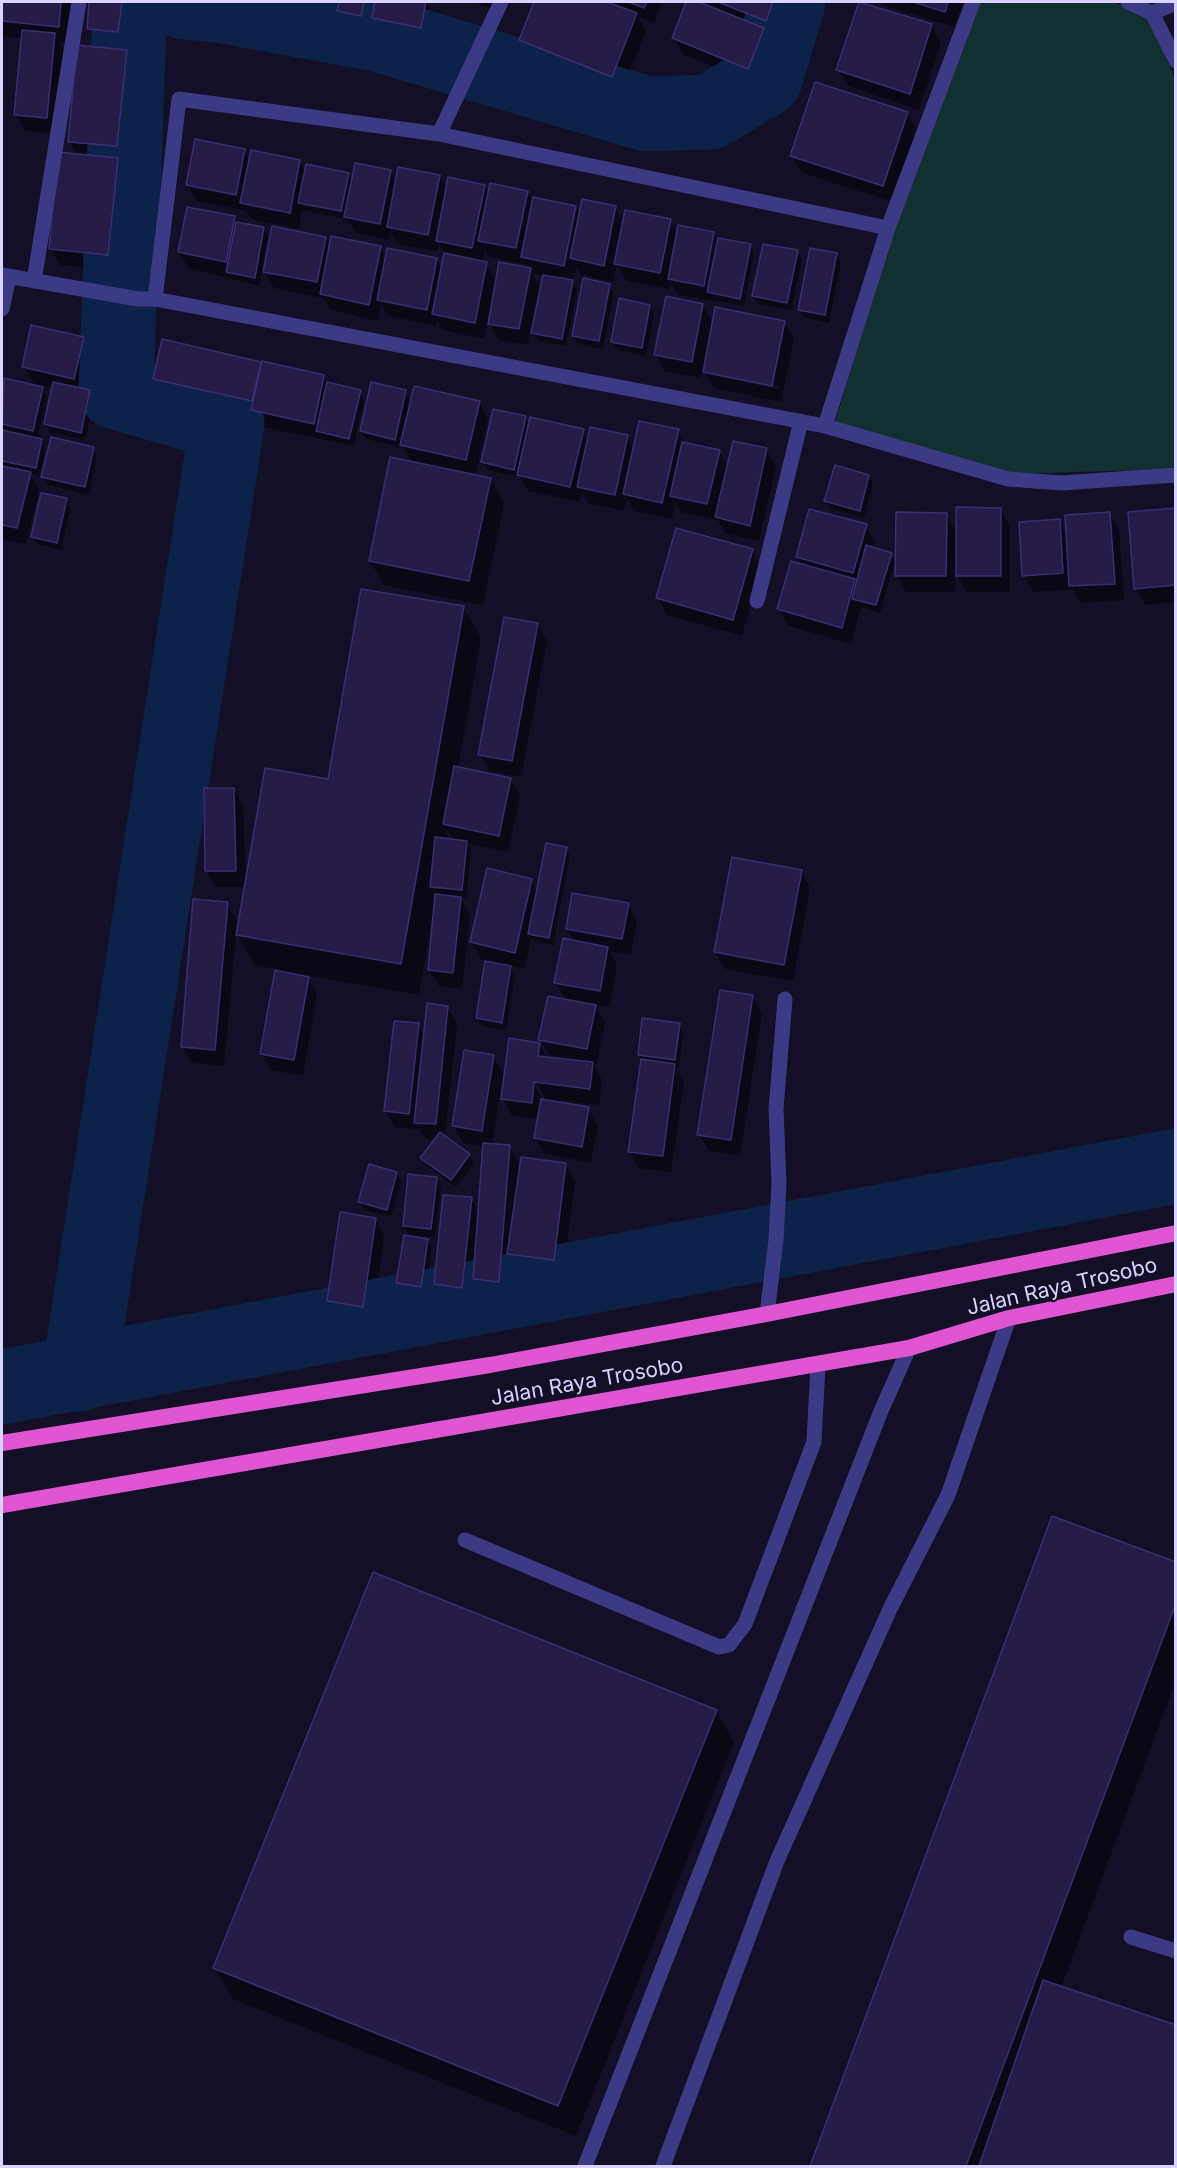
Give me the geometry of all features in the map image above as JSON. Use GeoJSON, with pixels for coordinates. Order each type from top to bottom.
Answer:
{"type":"FeatureCollection","features":[{"type":"Feature","properties":{"kind":"highway","name":"Jalan Raya Trosobo"},"geometry":{"type":"LineString","coordinates":[[2,1443],[490,1365],[766,1314],[1176,1233]]}},
{"type":"Feature","properties":{"kind":"highway","name":"Jalan Raya Trosobo"},"geometry":{"type":"LineString","coordinates":[[2,1505],[909,1348],[1009,1318],[1176,1284]]}},
{"type":"Feature","properties":{"kind":"street"},"geometry":{"type":"LineString","coordinates":[[34,281],[79,2]]}},
{"type":"Feature","properties":{"kind":"street"},"geometry":{"type":"LineString","coordinates":[[439,134],[501,2]]}},
{"type":"Feature","properties":{"kind":"street"},"geometry":{"type":"LineString","coordinates":[[825,426],[888,228],[973,2]]}},
{"type":"Feature","properties":{"kind":"street"},"geometry":{"type":"LineString","coordinates":[[1128,2],[1152,13],[1176,61]]}},
{"type":"Feature","properties":{"kind":"street"},"geometry":{"type":"LineString","coordinates":[[1152,13],[1176,3]]}},
{"type":"Feature","properties":{"kind":"street"},"geometry":{"type":"LineString","coordinates":[[155,299],[179,99],[439,134],[888,228]]}},
{"type":"Feature","properties":{"kind":"street"},"geometry":{"type":"LineString","coordinates":[[2,309],[5,276],[138,299],[155,299],[801,421],[1008,478],[1062,483],[1176,475]]}},
{"type":"Feature","properties":{"kind":"street"},"geometry":{"type":"LineString","coordinates":[[757,601],[801,421]]}},
{"type":"Feature","properties":{"kind":"street"},"geometry":{"type":"LineString","coordinates":[[766,1314],[776,1240],[779,1183],[776,1109],[785,999]]}},
{"type":"Feature","properties":{"kind":"street"},"geometry":{"type":"LineString","coordinates":[[663,2166],[777,1861],[890,1609],[948,1495],[1009,1318]]}},
{"type":"Feature","properties":{"kind":"street"},"geometry":{"type":"LineString","coordinates":[[585,2166],[881,1411],[909,1348]]}},
{"type":"Feature","properties":{"kind":"street"},"geometry":{"type":"LineString","coordinates":[[465,1540],[719,1647],[729,1645],[745,1624],[811,1451],[817,1419],[818,1365]]}},
{"type":"Feature","properties":{"kind":"street"},"geometry":{"type":"LineString","coordinates":[[1131,1937],[1176,1951]]}},
{"type":"Feature","properties":{"kind":"green space"},"geometry":{"type":"Polygon","coordinates":[[[981,2],[1114,2],[1150,20],[1175,79],[1175,469],[1011,474],[835,423],[892,229],[981,2]]]}},
{"type":"Feature","properties":{"kind":"building"},"geometry":{"type":"Polygon","coordinates":[[[2,2],[61,2],[59,27],[2,21],[2,2]]]}},
{"type":"Feature","properties":{"kind":"building"},"geometry":{"type":"Polygon","coordinates":[[[89,2],[122,2],[118,32],[87,29],[89,2]]]}},
{"type":"Feature","properties":{"kind":"building"},"geometry":{"type":"Polygon","coordinates":[[[339,2],[364,2],[361,16],[337,11],[339,2]]]}},
{"type":"Feature","properties":{"kind":"building"},"geometry":{"type":"Polygon","coordinates":[[[375,2],[426,2],[421,28],[372,18],[375,2]]]}},
{"type":"Feature","properties":{"kind":"building"},"geometry":{"type":"Polygon","coordinates":[[[534,2],[607,2],[637,13],[612,77],[519,40],[534,2]]]}},
{"type":"Feature","properties":{"kind":"building"},"geometry":{"type":"Polygon","coordinates":[[[629,2],[647,2],[644,8],[629,2]]]}},
{"type":"Feature","properties":{"kind":"building"},"geometry":{"type":"Polygon","coordinates":[[[686,2],[699,2],[764,28],[748,69],[672,38],[686,2]]]}},
{"type":"Feature","properties":{"kind":"building"},"geometry":{"type":"Polygon","coordinates":[[[718,2],[773,2],[766,21],[718,2]]]}},
{"type":"Feature","properties":{"kind":"building"},"geometry":{"type":"Polygon","coordinates":[[[859,2],[932,24],[910,94],[836,70],[859,2]]]}},
{"type":"Feature","properties":{"kind":"building"},"geometry":{"type":"Polygon","coordinates":[[[913,2],[948,2],[945,12],[913,2]]]}},
{"type":"Feature","properties":{"kind":"building"},"geometry":{"type":"Polygon","coordinates":[[[22,30],[55,33],[47,118],[14,115],[22,30]]]}},
{"type":"Feature","properties":{"kind":"building"},"geometry":{"type":"Polygon","coordinates":[[[77,45],[127,50],[117,146],[68,142],[77,45]]]}},
{"type":"Feature","properties":{"kind":"building"},"geometry":{"type":"Polygon","coordinates":[[[815,82],[908,112],[883,186],[790,156],[815,82]]]}},
{"type":"Feature","properties":{"kind":"building"},"geometry":{"type":"Polygon","coordinates":[[[195,139],[245,149],[236,195],[186,185],[195,139]]]}},
{"type":"Feature","properties":{"kind":"building"},"geometry":{"type":"Polygon","coordinates":[[[251,150],[300,160],[290,213],[240,203],[251,150]]]}},
{"type":"Feature","properties":{"kind":"building"},"geometry":{"type":"Polygon","coordinates":[[[58,152],[118,158],[108,255],[49,249],[58,152]]]}},
{"type":"Feature","properties":{"kind":"building"},"geometry":{"type":"Polygon","coordinates":[[[355,163],[391,170],[380,224],[344,217],[355,163]]]}},
{"type":"Feature","properties":{"kind":"building"},"geometry":{"type":"Polygon","coordinates":[[[306,164],[349,173],[341,211],[298,203],[306,164]]]}},
{"type":"Feature","properties":{"kind":"building"},"geometry":{"type":"Polygon","coordinates":[[[398,167],[440,175],[428,235],[387,227],[398,167]]]}},
{"type":"Feature","properties":{"kind":"building"},"geometry":{"type":"Polygon","coordinates":[[[448,177],[485,185],[472,248],[436,241],[448,177]]]}},
{"type":"Feature","properties":{"kind":"building"},"geometry":{"type":"Polygon","coordinates":[[[490,183],[528,191],[516,248],[478,241],[490,183]]]}},
{"type":"Feature","properties":{"kind":"building"},"geometry":{"type":"Polygon","coordinates":[[[533,197],[576,206],[564,266],[521,257],[533,197]]]}},
{"type":"Feature","properties":{"kind":"building"},"geometry":{"type":"Polygon","coordinates":[[[582,199],[616,206],[604,266],[570,258],[582,199]]]}},
{"type":"Feature","properties":{"kind":"building"},"geometry":{"type":"Polygon","coordinates":[[[187,207],[235,216],[226,262],[178,252],[187,207]]]}},
{"type":"Feature","properties":{"kind":"building"},"geometry":{"type":"Polygon","coordinates":[[[625,210],[671,219],[660,273],[614,264],[625,210]]]}},
{"type":"Feature","properties":{"kind":"building"},"geometry":{"type":"Polygon","coordinates":[[[236,222],[264,227],[255,278],[226,272],[236,222]]]}},
{"type":"Feature","properties":{"kind":"building"},"geometry":{"type":"Polygon","coordinates":[[[678,225],[714,232],[704,286],[668,279],[678,225]]]}},
{"type":"Feature","properties":{"kind":"building"},"geometry":{"type":"Polygon","coordinates":[[[272,226],[326,237],[317,282],[263,272],[272,226]]]}},
{"type":"Feature","properties":{"kind":"building"},"geometry":{"type":"Polygon","coordinates":[[[331,236],[381,246],[369,305],[320,294],[331,236]]]}},
{"type":"Feature","properties":{"kind":"building"},"geometry":{"type":"Polygon","coordinates":[[[718,238],[751,244],[740,299],[707,292],[718,238]]]}},
{"type":"Feature","properties":{"kind":"building"},"geometry":{"type":"Polygon","coordinates":[[[763,244],[798,250],[787,303],[752,296],[763,244]]]}},
{"type":"Feature","properties":{"kind":"building"},"geometry":{"type":"Polygon","coordinates":[[[387,248],[437,258],[427,310],[377,300],[387,248]]]}},
{"type":"Feature","properties":{"kind":"building"},"geometry":{"type":"Polygon","coordinates":[[[810,248],[837,253],[825,315],[798,310],[810,248]]]}},
{"type":"Feature","properties":{"kind":"building"},"geometry":{"type":"Polygon","coordinates":[[[444,253],[487,262],[475,323],[432,314],[444,253]]]}},
{"type":"Feature","properties":{"kind":"building"},"geometry":{"type":"Polygon","coordinates":[[[499,262],[531,268],[519,329],[488,324],[499,262]]]}},
{"type":"Feature","properties":{"kind":"building"},"geometry":{"type":"Polygon","coordinates":[[[543,275],[573,280],[562,339],[531,333],[543,275]]]}},
{"type":"Feature","properties":{"kind":"building"},"geometry":{"type":"Polygon","coordinates":[[[583,278],[610,284],[599,341],[572,336],[583,278]]]}},
{"type":"Feature","properties":{"kind":"building"},"geometry":{"type":"Polygon","coordinates":[[[666,296],[703,304],[692,362],[654,355],[666,296]]]}},
{"type":"Feature","properties":{"kind":"building"},"geometry":{"type":"Polygon","coordinates":[[[619,298],[650,305],[642,348],[611,342],[619,298]]]}},
{"type":"Feature","properties":{"kind":"building"},"geometry":{"type":"Polygon","coordinates":[[[715,307],[785,321],[772,386],[703,372],[715,307]]]}},
{"type":"Feature","properties":{"kind":"building"},"geometry":{"type":"Polygon","coordinates":[[[31,325],[84,337],[74,379],[22,367],[31,325]]]}},
{"type":"Feature","properties":{"kind":"building"},"geometry":{"type":"Polygon","coordinates":[[[162,339],[261,362],[252,401],[153,379],[162,339]]]}},
{"type":"Feature","properties":{"kind":"building"},"geometry":{"type":"Polygon","coordinates":[[[262,361],[324,375],[314,424],[251,410],[262,361]]]}},
{"type":"Feature","properties":{"kind":"building"},"geometry":{"type":"Polygon","coordinates":[[[4,378],[43,387],[33,431],[2,424],[4,378]]]}},
{"type":"Feature","properties":{"kind":"building"},"geometry":{"type":"Polygon","coordinates":[[[53,382],[90,390],[81,433],[44,424],[53,382]]]}},
{"type":"Feature","properties":{"kind":"building"},"geometry":{"type":"Polygon","coordinates":[[[327,382],[361,390],[349,439],[316,431],[327,382]]]}},
{"type":"Feature","properties":{"kind":"building"},"geometry":{"type":"Polygon","coordinates":[[[371,382],[406,390],[395,440],[360,431],[371,382]]]}},
{"type":"Feature","properties":{"kind":"building"},"geometry":{"type":"Polygon","coordinates":[[[414,386],[480,401],[466,460],[400,445],[414,386]]]}},
{"type":"Feature","properties":{"kind":"building"},"geometry":{"type":"Polygon","coordinates":[[[493,409],[526,416],[514,470],[481,462],[493,409]]]}},
{"type":"Feature","properties":{"kind":"building"},"geometry":{"type":"Polygon","coordinates":[[[530,417],[584,429],[570,487],[517,475],[530,417]]]}},
{"type":"Feature","properties":{"kind":"building"},"geometry":{"type":"Polygon","coordinates":[[[639,421],[679,429],[662,503],[623,494],[639,421]]]}},
{"type":"Feature","properties":{"kind":"building"},"geometry":{"type":"Polygon","coordinates":[[[590,427],[628,435],[615,495],[577,487],[590,427]]]}},
{"type":"Feature","properties":{"kind":"building"},"geometry":{"type":"Polygon","coordinates":[[[2,430],[42,439],[36,468],[2,461],[2,430]]]}},
{"type":"Feature","properties":{"kind":"building"},"geometry":{"type":"Polygon","coordinates":[[[51,437],[94,447],[85,487],[41,477],[51,437]]]}},
{"type":"Feature","properties":{"kind":"building"},"geometry":{"type":"Polygon","coordinates":[[[733,441],[767,448],[750,526],[715,517],[733,441]]]}},
{"type":"Feature","properties":{"kind":"building"},"geometry":{"type":"Polygon","coordinates":[[[682,442],[720,450],[707,504],[670,496],[682,442]]]}},
{"type":"Feature","properties":{"kind":"building"},"geometry":{"type":"Polygon","coordinates":[[[390,457],[491,478],[469,581],[369,561],[390,457]]]}},
{"type":"Feature","properties":{"kind":"building"},"geometry":{"type":"Polygon","coordinates":[[[835,465],[869,475],[860,511],[824,501],[835,465]]]}},
{"type":"Feature","properties":{"kind":"building"},"geometry":{"type":"Polygon","coordinates":[[[2,466],[31,472],[17,528],[2,525],[2,466]]]}},
{"type":"Feature","properties":{"kind":"building"},"geometry":{"type":"Polygon","coordinates":[[[41,493],[67,498],[57,543],[31,537],[41,493]]]}},
{"type":"Feature","properties":{"kind":"building"},"geometry":{"type":"Polygon","coordinates":[[[956,507],[1001,508],[1001,576],[956,576],[956,507]]]}},
{"type":"Feature","properties":{"kind":"building"},"geometry":{"type":"Polygon","coordinates":[[[1176,508],[1176,585],[1134,589],[1128,512],[1176,508]]]}},
{"type":"Feature","properties":{"kind":"building"},"geometry":{"type":"Polygon","coordinates":[[[809,509],[867,524],[853,573],[796,557],[809,509]]]}},
{"type":"Feature","properties":{"kind":"building"},"geometry":{"type":"Polygon","coordinates":[[[896,512],[947,513],[946,576],[895,576],[896,512]]]}},
{"type":"Feature","properties":{"kind":"building"},"geometry":{"type":"Polygon","coordinates":[[[1110,512],[1115,584],[1069,586],[1065,515],[1110,512]]]}},
{"type":"Feature","properties":{"kind":"building"},"geometry":{"type":"Polygon","coordinates":[[[1060,519],[1063,573],[1022,576],[1019,522],[1060,519]]]}},
{"type":"Feature","properties":{"kind":"building"},"geometry":{"type":"Polygon","coordinates":[[[676,528],[753,549],[733,620],[656,598],[676,528]]]}},
{"type":"Feature","properties":{"kind":"building"},"geometry":{"type":"Polygon","coordinates":[[[866,545],[892,553],[876,605],[852,599],[866,545]]]}},
{"type":"Feature","properties":{"kind":"building"},"geometry":{"type":"Polygon","coordinates":[[[791,561],[855,579],[842,628],[777,609],[791,561]]]}},
{"type":"Feature","properties":{"kind":"building"},"geometry":{"type":"Polygon","coordinates":[[[361,589],[464,606],[401,964],[236,935],[265,768],[328,779],[361,589]]]}},
{"type":"Feature","properties":{"kind":"building"},"geometry":{"type":"Polygon","coordinates":[[[504,617],[538,623],[512,761],[478,755],[504,617]]]}},
{"type":"Feature","properties":{"kind":"building"},"geometry":{"type":"Polygon","coordinates":[[[454,766],[511,778],[499,836],[443,824],[454,766]]]}},
{"type":"Feature","properties":{"kind":"building"},"geometry":{"type":"Polygon","coordinates":[[[204,788],[234,788],[236,871],[205,871],[204,788]]]}},
{"type":"Feature","properties":{"kind":"building"},"geometry":{"type":"Polygon","coordinates":[[[435,837],[467,841],[462,890],[430,887],[435,837]]]}},
{"type":"Feature","properties":{"kind":"building"},"geometry":{"type":"Polygon","coordinates":[[[546,843],[567,847],[549,938],[528,934],[546,843]]]}},
{"type":"Feature","properties":{"kind":"building"},"geometry":{"type":"Polygon","coordinates":[[[732,857],[802,870],[784,965],[714,952],[732,857]]]}},
{"type":"Feature","properties":{"kind":"building"},"geometry":{"type":"Polygon","coordinates":[[[487,868],[532,879],[515,953],[470,942],[487,868]]]}},
{"type":"Feature","properties":{"kind":"building"},"geometry":{"type":"Polygon","coordinates":[[[572,893],[629,903],[622,939],[566,929],[572,893]]]}},
{"type":"Feature","properties":{"kind":"building"},"geometry":{"type":"Polygon","coordinates":[[[435,894],[461,897],[453,973],[428,970],[435,894]]]}},
{"type":"Feature","properties":{"kind":"building"},"geometry":{"type":"Polygon","coordinates":[[[193,899],[228,902],[215,1050],[181,1047],[193,899]]]}},
{"type":"Feature","properties":{"kind":"building"},"geometry":{"type":"Polygon","coordinates":[[[563,938],[608,947],[600,991],[554,983],[563,938]]]}},
{"type":"Feature","properties":{"kind":"building"},"geometry":{"type":"Polygon","coordinates":[[[485,961],[511,966],[502,1023],[476,1018],[485,961]]]}},
{"type":"Feature","properties":{"kind":"building"},"geometry":{"type":"Polygon","coordinates":[[[275,970],[309,977],[294,1060],[260,1054],[275,970]]]}},
{"type":"Feature","properties":{"kind":"building"},"geometry":{"type":"Polygon","coordinates":[[[720,990],[753,995],[731,1140],[697,1135],[720,990]]]}},
{"type":"Feature","properties":{"kind":"building"},"geometry":{"type":"Polygon","coordinates":[[[548,996],[596,1005],[587,1049],[538,1040],[548,996]]]}},
{"type":"Feature","properties":{"kind":"building"},"geometry":{"type":"Polygon","coordinates":[[[427,1003],[448,1006],[436,1124],[414,1123],[427,1003]]]}},
{"type":"Feature","properties":{"kind":"building"},"geometry":{"type":"Polygon","coordinates":[[[642,1018],[680,1023],[675,1060],[638,1055],[642,1018]]]}},
{"type":"Feature","properties":{"kind":"building"},"geometry":{"type":"Polygon","coordinates":[[[394,1021],[419,1023],[409,1114],[384,1111],[394,1021]]]}},
{"type":"Feature","properties":{"kind":"building"},"geometry":{"type":"Polygon","coordinates":[[[509,1038],[540,1043],[538,1056],[593,1062],[590,1089],[534,1082],[532,1103],[501,1099],[509,1038]]]}},
{"type":"Feature","properties":{"kind":"building"},"geometry":{"type":"Polygon","coordinates":[[[464,1050],[494,1055],[482,1131],[452,1126],[464,1050]]]}},
{"type":"Feature","properties":{"kind":"building"},"geometry":{"type":"Polygon","coordinates":[[[641,1059],[675,1064],[663,1156],[628,1152],[641,1059]]]}},
{"type":"Feature","properties":{"kind":"building"},"geometry":{"type":"Polygon","coordinates":[[[541,1099],[589,1107],[582,1147],[534,1138],[541,1099]]]}},
{"type":"Feature","properties":{"kind":"building"},"geometry":{"type":"Polygon","coordinates":[[[440,1132],[470,1154],[451,1180],[420,1158],[440,1132]]]}},
{"type":"Feature","properties":{"kind":"building"},"geometry":{"type":"Polygon","coordinates":[[[483,1143],[510,1145],[499,1282],[473,1279],[483,1143]]]}},
{"type":"Feature","properties":{"kind":"building"},"geometry":{"type":"Polygon","coordinates":[[[521,1157],[566,1163],[554,1260],[507,1254],[521,1157]]]}},
{"type":"Feature","properties":{"kind":"building"},"geometry":{"type":"Polygon","coordinates":[[[369,1164],[397,1172],[387,1210],[358,1202],[369,1164]]]}},
{"type":"Feature","properties":{"kind":"building"},"geometry":{"type":"Polygon","coordinates":[[[408,1174],[437,1177],[431,1229],[403,1226],[408,1174]]]}},
{"type":"Feature","properties":{"kind":"building"},"geometry":{"type":"Polygon","coordinates":[[[443,1195],[472,1197],[462,1288],[434,1284],[443,1195]]]}},
{"type":"Feature","properties":{"kind":"building"},"geometry":{"type":"Polygon","coordinates":[[[340,1212],[376,1218],[363,1307],[327,1301],[340,1212]]]}},
{"type":"Feature","properties":{"kind":"building"},"geometry":{"type":"Polygon","coordinates":[[[404,1235],[428,1239],[421,1287],[396,1283],[404,1235]]]}},
{"type":"Feature","properties":{"kind":"building"},"geometry":{"type":"Polygon","coordinates":[[[1052,1516],[1176,1562],[1176,1603],[966,2166],[810,2166],[1052,1516]]]}},
{"type":"Feature","properties":{"kind":"building"},"geometry":{"type":"Polygon","coordinates":[[[373,1572],[717,1710],[558,2106],[213,1968],[373,1572]]]}},
{"type":"Feature","properties":{"kind":"building"},"geometry":{"type":"Polygon","coordinates":[[[1043,1980],[1176,2025],[1176,2166],[979,2166],[1043,1980]]]}},
{"type":"Feature","properties":{"kind":"waterway"},"geometry":{"type":"LineString","coordinates":[[79,1374],[227,424],[116,392],[130,2]]}},
{"type":"Feature","properties":{"kind":"waterway"},"geometry":{"type":"LineString","coordinates":[[185,2],[219,5],[377,34],[647,114],[710,112],[765,79],[788,2]]}},
{"type":"Feature","properties":{"kind":"waterway"},"geometry":{"type":"LineString","coordinates":[[2,1387],[1176,1166]]}}]}
